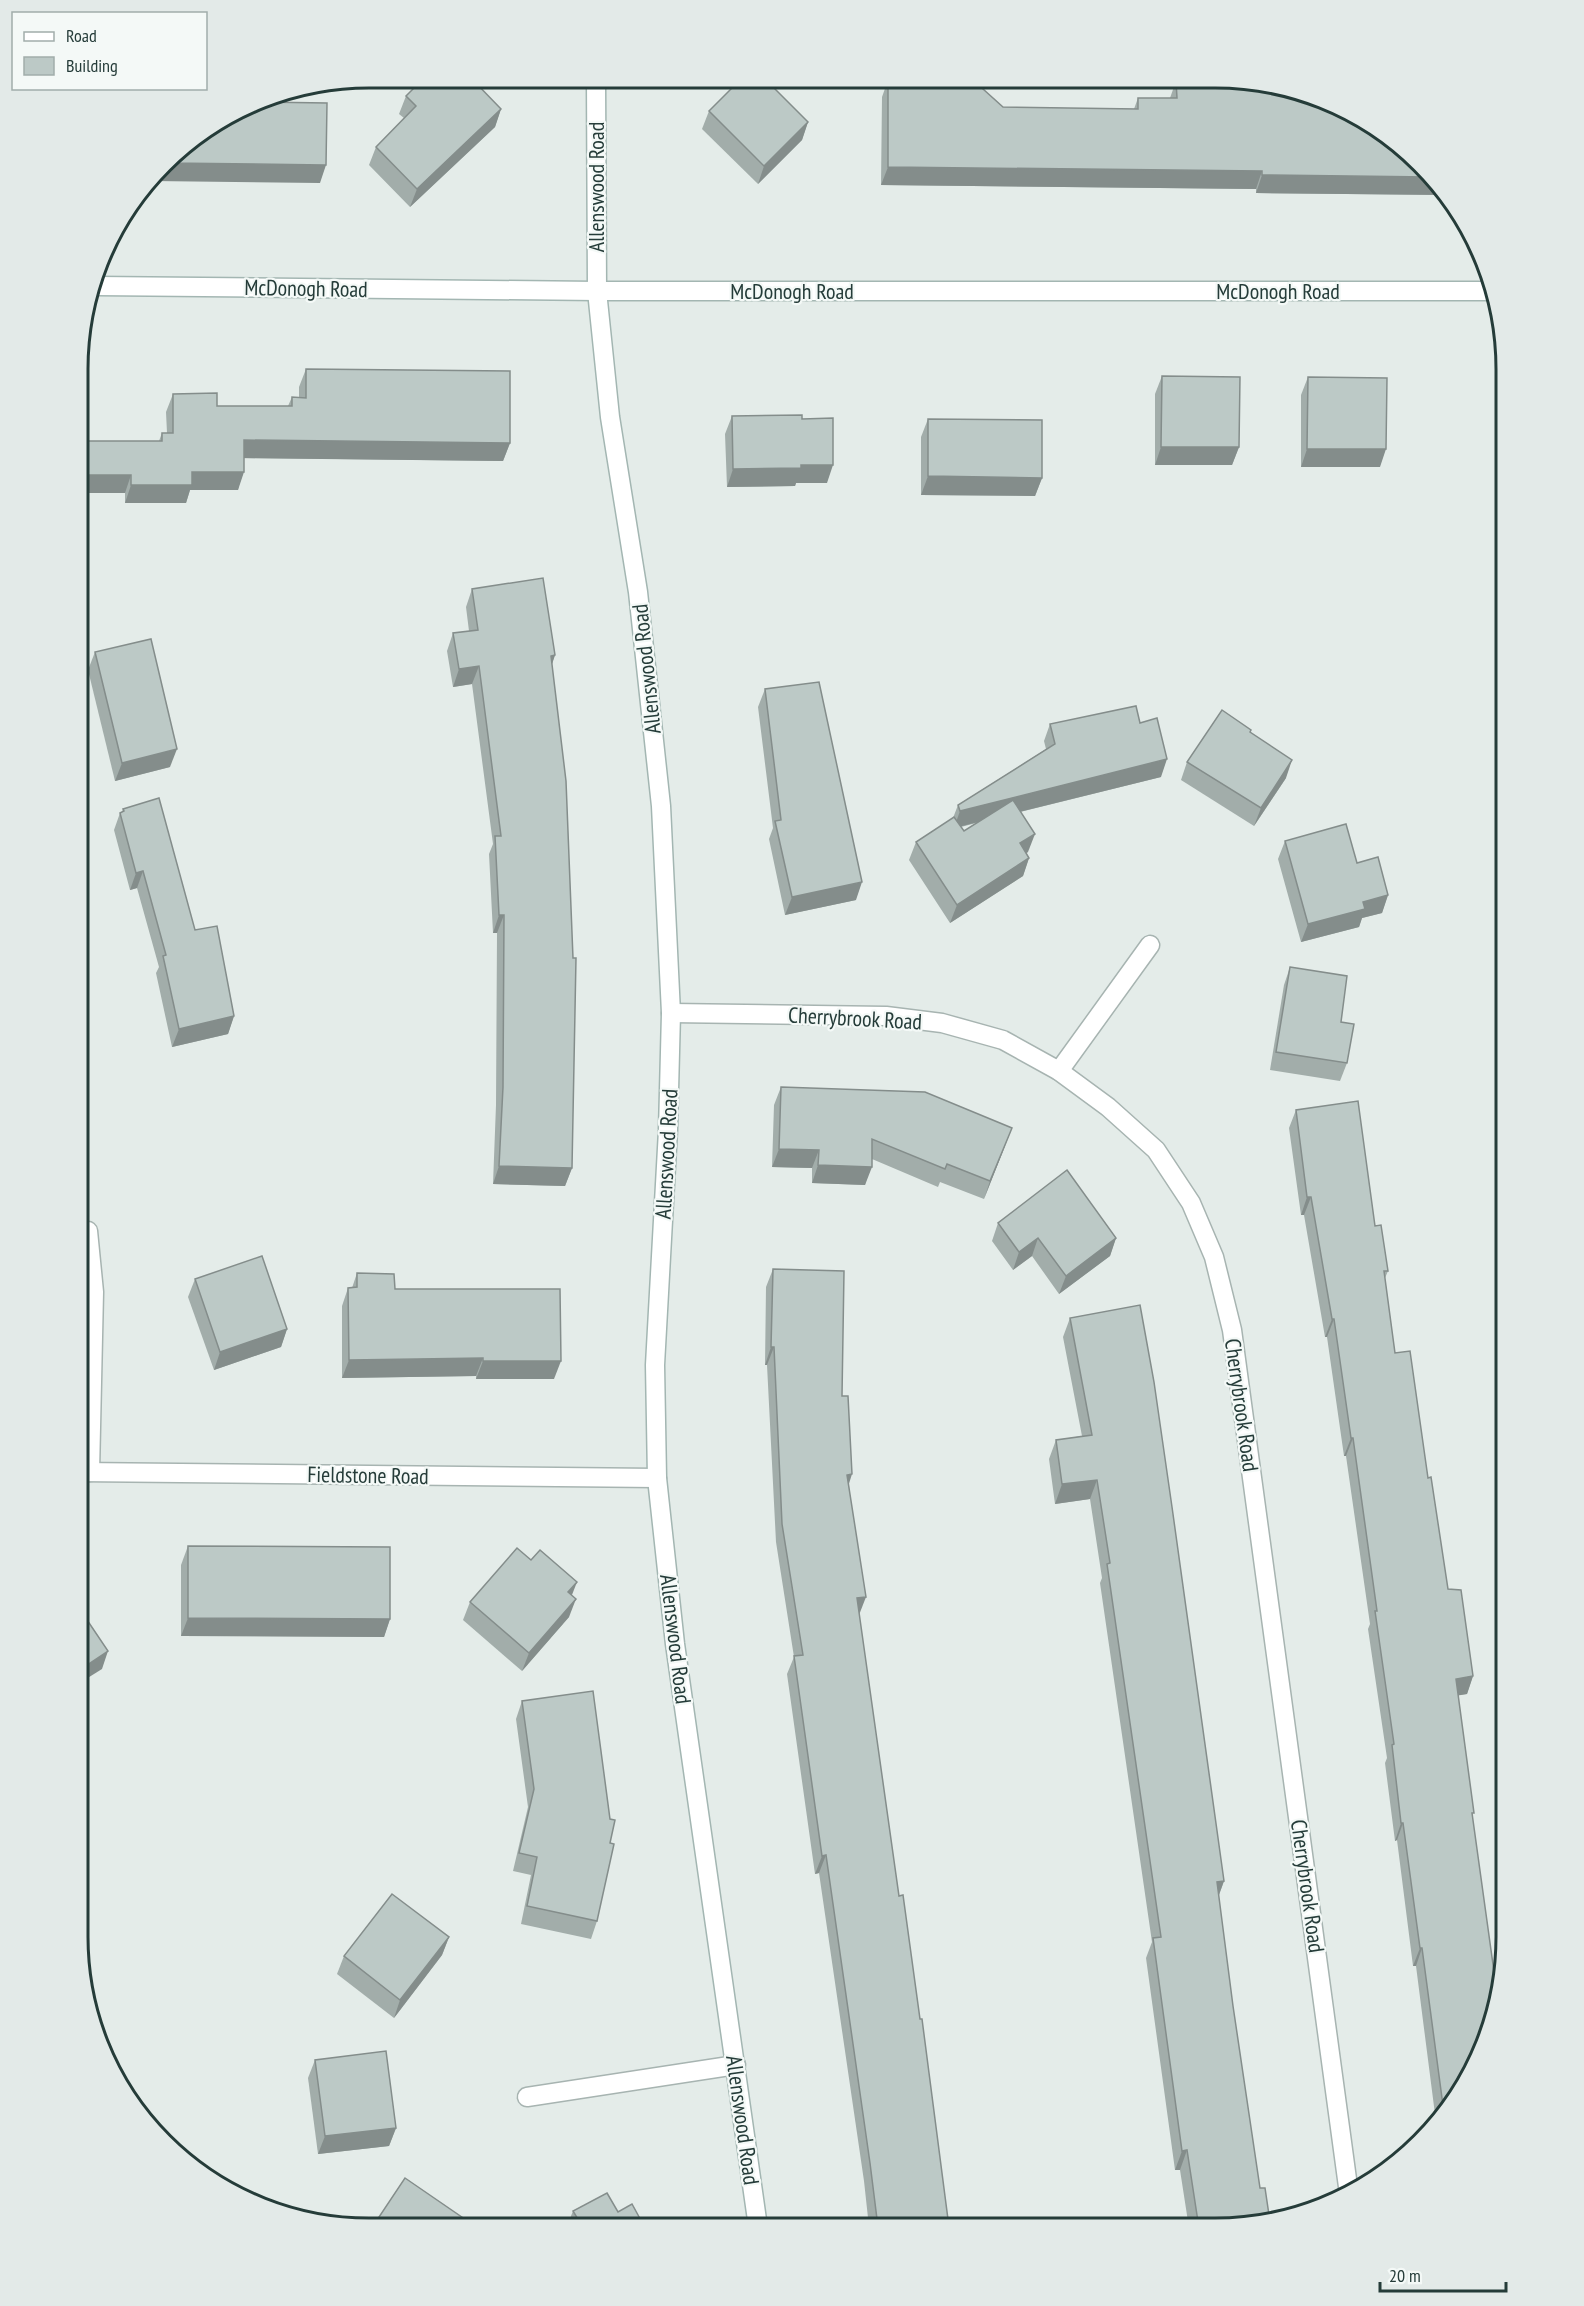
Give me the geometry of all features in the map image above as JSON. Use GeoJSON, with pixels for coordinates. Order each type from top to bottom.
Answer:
{"type":"FeatureCollection","features":[{"type":"Feature","properties":{"kind":"street","name":"Allenswood Road"},"geometry":{"type":"LineString","coordinates":[[596,88],[597,291],[610,417],[638,592],[660,794],[671,1013],[668,1130],[655,1365],[657,1478],[675,1644],[757,2217]]}},
{"type":"Feature","properties":{"kind":"street","name":"McDonogh Road"},"geometry":{"type":"LineString","coordinates":[[101,286],[597,291],[1484,291]]}},
{"type":"Feature","properties":{"kind":"street"},"geometry":{"type":"LineString","coordinates":[[1059,1071],[1150,945]]}},
{"type":"Feature","properties":{"kind":"street","name":"Cherrybrook Road"},"geometry":{"type":"LineString","coordinates":[[671,1013],[886,1016],[942,1023],[1003,1041],[1059,1071],[1108,1107],[1156,1150],[1191,1203],[1214,1257],[1232,1330],[1348,2184]]}},
{"type":"Feature","properties":{"kind":"street"},"geometry":{"type":"LineString","coordinates":[[88,1231],[94,1292],[88,1400]]}},
{"type":"Feature","properties":{"kind":"street","name":"Fieldstone Road"},"geometry":{"type":"LineString","coordinates":[[88,1472],[657,1478]]}},
{"type":"Feature","properties":{"kind":"street"},"geometry":{"type":"LineString","coordinates":[[527,2097],[736,2065]]}},
{"type":"Feature","properties":{"kind":"building"},"geometry":{"type":"Polygon","coordinates":[[[414,88],[481,88],[501,109],[417,189],[376,147],[416,106],[406,96],[414,88]]]}},
{"type":"Feature","properties":{"kind":"building"},"geometry":{"type":"Polygon","coordinates":[[[732,88],[774,88],[808,122],[764,166],[709,111],[732,88]]]}},
{"type":"Feature","properties":{"kind":"building"},"geometry":{"type":"Polygon","coordinates":[[[888,88],[982,88],[1003,107],[1138,109],[1138,98],[1177,98],[1176,88],[1214,88],[1269,94],[1322,110],[1370,136],[1400,158],[1419,177],[1262,175],[1262,171],[888,167],[888,88]]]}},
{"type":"Feature","properties":{"kind":"building"},"geometry":{"type":"Polygon","coordinates":[[[281,102],[327,103],[326,165],[179,163],[229,126],[281,102]]]}},
{"type":"Feature","properties":{"kind":"building"},"geometry":{"type":"Polygon","coordinates":[[[306,369],[510,371],[510,443],[244,440],[244,472],[192,472],[192,485],[131,485],[131,475],[88,475],[88,441],[162,441],[162,433],[173,433],[173,394],[217,393],[217,406],[292,406],[292,397],[306,398],[306,369]]]}},
{"type":"Feature","properties":{"kind":"building"},"geometry":{"type":"Polygon","coordinates":[[[1162,376],[1240,377],[1239,447],[1161,447],[1162,376]]]}},
{"type":"Feature","properties":{"kind":"building"},"geometry":{"type":"Polygon","coordinates":[[[1308,377],[1387,378],[1386,449],[1307,449],[1308,377]]]}},
{"type":"Feature","properties":{"kind":"building"},"geometry":{"type":"Polygon","coordinates":[[[802,415],[802,419],[833,418],[833,465],[733,469],[732,416],[802,415]]]}},
{"type":"Feature","properties":{"kind":"building"},"geometry":{"type":"Polygon","coordinates":[[[928,419],[1042,420],[1042,478],[928,476],[928,419]]]}},
{"type":"Feature","properties":{"kind":"building"},"geometry":{"type":"Polygon","coordinates":[[[543,578],[555,655],[551,656],[566,781],[573,958],[576,958],[572,1168],[499,1166],[503,1087],[504,915],[499,915],[495,836],[501,836],[479,666],[459,669],[453,633],[478,630],[472,589],[543,578]]]}},
{"type":"Feature","properties":{"kind":"building"},"geometry":{"type":"Polygon","coordinates":[[[151,639],[177,749],[122,763],[95,652],[151,639]]]}},
{"type":"Feature","properties":{"kind":"building"},"geometry":{"type":"Polygon","coordinates":[[[819,682],[862,882],[792,897],[775,821],[781,820],[765,689],[819,682]]]}},
{"type":"Feature","properties":{"kind":"building"},"geometry":{"type":"Polygon","coordinates":[[[1136,706],[1140,723],[1157,718],[1167,759],[960,811],[958,805],[1055,744],[1050,724],[1136,706]]]}},
{"type":"Feature","properties":{"kind":"building"},"geometry":{"type":"Polygon","coordinates":[[[1222,710],[1292,760],[1261,808],[1187,762],[1222,710]]]}},
{"type":"Feature","properties":{"kind":"building"},"geometry":{"type":"Polygon","coordinates":[[[159,798],[195,930],[217,926],[234,1016],[179,1029],[163,956],[166,955],[143,871],[136,873],[120,813],[124,811],[123,809],[159,798]]]}},
{"type":"Feature","properties":{"kind":"building"},"geometry":{"type":"Polygon","coordinates":[[[1013,800],[1035,834],[1020,843],[1029,858],[957,905],[916,842],[954,817],[964,831],[1013,800]]]}},
{"type":"Feature","properties":{"kind":"building"},"geometry":{"type":"Polygon","coordinates":[[[1346,824],[1357,863],[1378,857],[1388,895],[1363,902],[1365,909],[1308,924],[1285,841],[1346,824]]]}},
{"type":"Feature","properties":{"kind":"building"},"geometry":{"type":"Polygon","coordinates":[[[1290,967],[1347,976],[1341,1022],[1354,1024],[1347,1063],[1276,1052],[1290,967]]]}},
{"type":"Feature","properties":{"kind":"building"},"geometry":{"type":"Polygon","coordinates":[[[781,1087],[925,1092],[1012,1128],[990,1181],[947,1164],[945,1169],[872,1139],[872,1167],[818,1165],[819,1150],[779,1149],[781,1087]]]}},
{"type":"Feature","properties":{"kind":"building"},"geometry":{"type":"Polygon","coordinates":[[[1358,1101],[1375,1226],[1381,1225],[1388,1271],[1384,1271],[1395,1353],[1410,1351],[1428,1478],[1431,1477],[1448,1589],[1461,1590],[1473,1676],[1456,1679],[1494,1968],[1481,2027],[1458,2077],[1442,2100],[1422,1948],[1420,1948],[1403,1823],[1401,1823],[1392,1745],[1394,1744],[1353,1438],[1351,1438],[1334,1319],[1332,1319],[1311,1197],[1307,1197],[1296,1110],[1358,1101]]]}},
{"type":"Feature","properties":{"kind":"building"},"geometry":{"type":"Polygon","coordinates":[[[1067,1170],[1116,1238],[1066,1276],[1038,1238],[1019,1252],[998,1223],[1067,1170]]]}},
{"type":"Feature","properties":{"kind":"building"},"geometry":{"type":"Polygon","coordinates":[[[262,1256],[287,1329],[220,1352],[195,1279],[262,1256]]]}},
{"type":"Feature","properties":{"kind":"building"},"geometry":{"type":"Polygon","coordinates":[[[773,1269],[844,1271],[842,1396],[848,1396],[852,1474],[847,1475],[866,1597],[857,1598],[899,1896],[903,1895],[920,2019],[922,2019],[948,2217],[877,2217],[826,1855],[822,1856],[794,1656],[803,1655],[782,1524],[774,1347],[771,1347],[773,1269]]]}},
{"type":"Feature","properties":{"kind":"building"},"geometry":{"type":"Polygon","coordinates":[[[357,1273],[394,1274],[395,1289],[560,1289],[561,1361],[483,1361],[483,1358],[349,1360],[348,1288],[357,1287],[357,1273]]]}},
{"type":"Feature","properties":{"kind":"building"},"geometry":{"type":"Polygon","coordinates":[[[1140,1305],[1154,1382],[1224,1881],[1217,1882],[1233,2006],[1260,2188],[1265,2188],[1269,2212],[1233,2217],[1197,2217],[1187,2150],[1182,2151],[1153,1938],[1161,1937],[1097,1480],[1062,1484],[1056,1440],[1092,1435],[1070,1318],[1140,1305]]]}},
{"type":"Feature","properties":{"kind":"building"},"geometry":{"type":"Polygon","coordinates":[[[188,1546],[390,1547],[390,1619],[188,1618],[188,1546]]]}},
{"type":"Feature","properties":{"kind":"building"},"geometry":{"type":"Polygon","coordinates":[[[517,1548],[531,1560],[540,1550],[577,1582],[568,1592],[576,1599],[529,1653],[470,1602],[517,1548]]]}},
{"type":"Feature","properties":{"kind":"building"},"geometry":{"type":"Polygon","coordinates":[[[88,1621],[108,1651],[88,1664],[88,1621]]]}},
{"type":"Feature","properties":{"kind":"building"},"geometry":{"type":"Polygon","coordinates":[[[593,1691],[610,1819],[615,1820],[610,1843],[614,1844],[597,1921],[527,1906],[537,1857],[519,1853],[534,1789],[522,1701],[593,1691]]]}},
{"type":"Feature","properties":{"kind":"building"},"geometry":{"type":"Polygon","coordinates":[[[392,1894],[449,1937],[400,2000],[344,1956],[392,1894]]]}},
{"type":"Feature","properties":{"kind":"building"},"geometry":{"type":"Polygon","coordinates":[[[386,2051],[396,2128],[325,2136],[315,2060],[386,2051]]]}},
{"type":"Feature","properties":{"kind":"building"},"geometry":{"type":"Polygon","coordinates":[[[405,2178],[462,2217],[379,2217],[405,2178]]]}},
{"type":"Feature","properties":{"kind":"building"},"geometry":{"type":"Polygon","coordinates":[[[607,2193],[618,2212],[632,2204],[639,2217],[577,2217],[573,2211],[607,2193]]]}}]}
